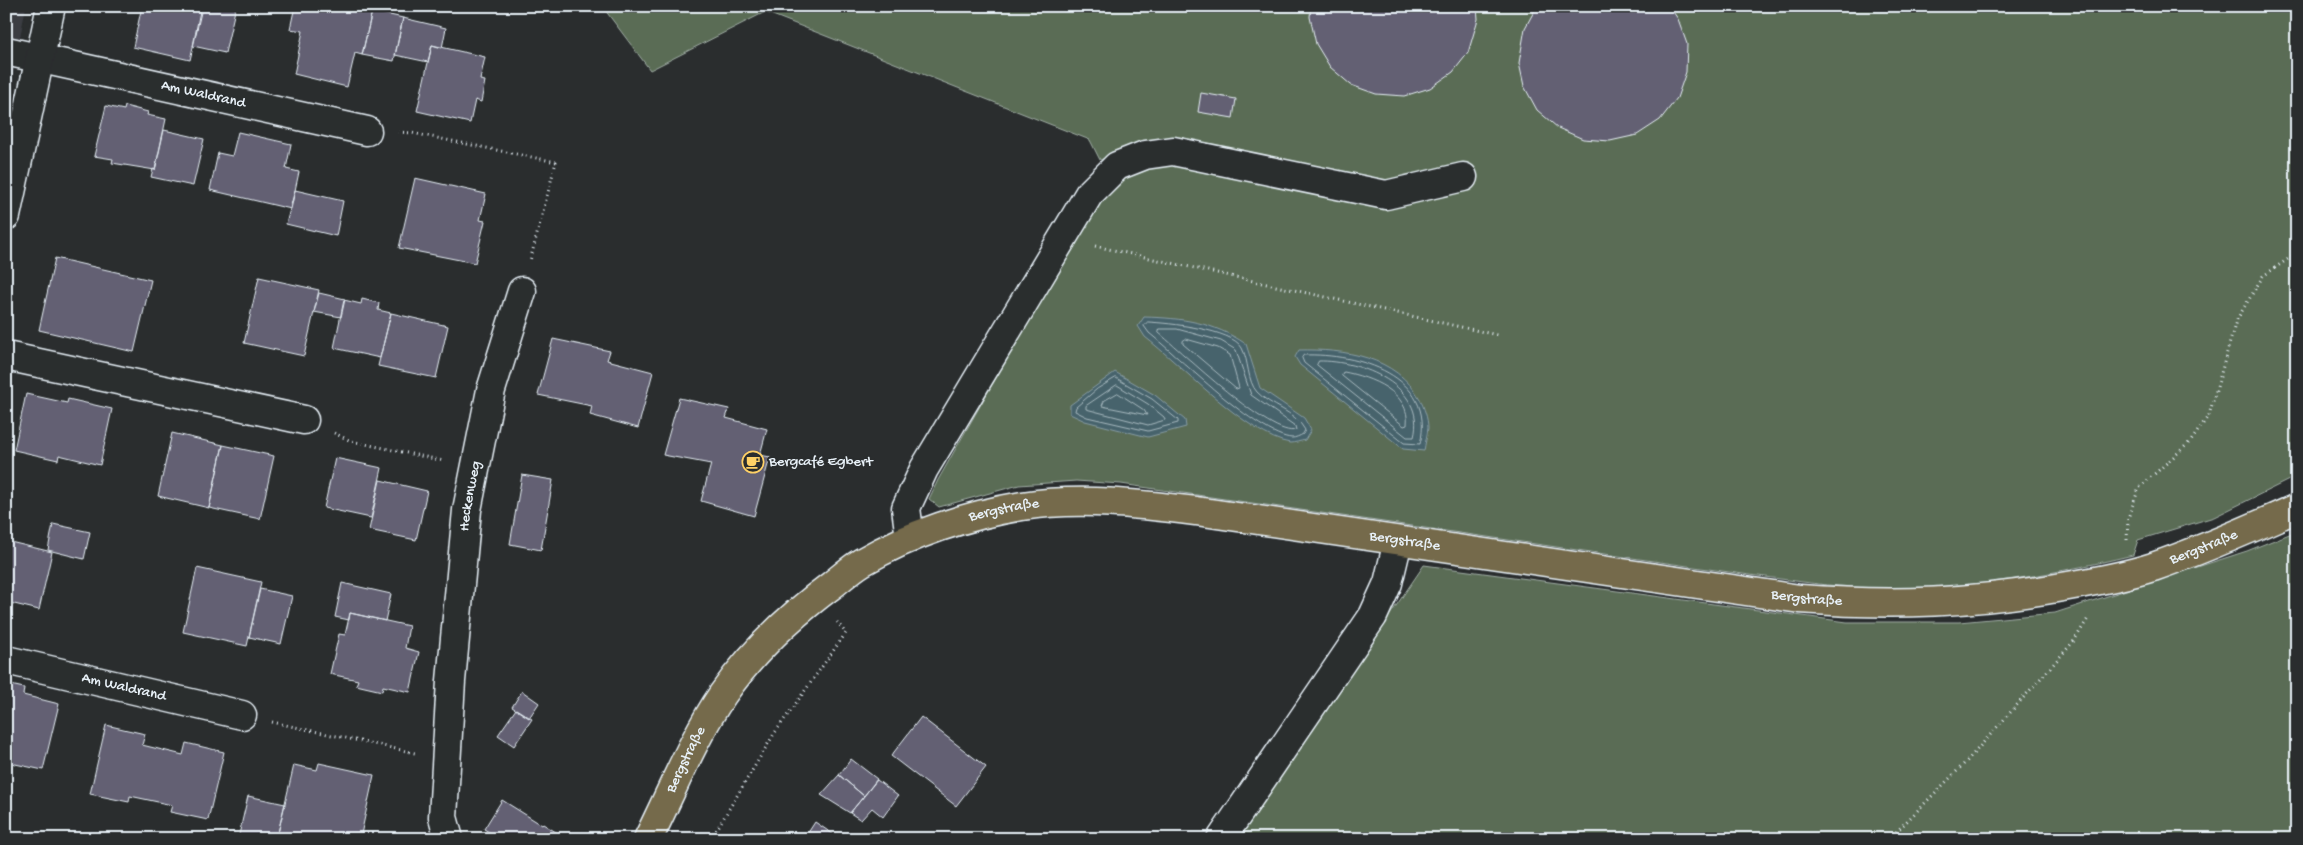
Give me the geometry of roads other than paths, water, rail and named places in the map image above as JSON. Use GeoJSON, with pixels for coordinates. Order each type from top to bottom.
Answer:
{"type":"FeatureCollection","features":[{"type":"Feature","properties":{"kind":"main road","name":"Bergstraße"},"geometry":{"type":"LineString","coordinates":[[648,839],[691,750],[723,695],[755,654],[794,614],[861,562],[910,538],[955,523],[1023,506],[1071,502],[1124,503],[1196,510],[1398,542],[1800,599],[1869,604],[1944,603],[2041,591],[2113,578],[2171,560],[2297,508]]}},
{"type":"Feature","properties":{"kind":"street"},"geometry":{"type":"LineString","coordinates":[[6,216],[51,6]]}},
{"type":"Feature","properties":{"kind":"street","name":"Am Waldrand"},"geometry":{"type":"LineString","coordinates":[[6,51],[367,131]]}},
{"type":"Feature","properties":{"kind":"street"},"geometry":{"type":"LineString","coordinates":[[910,538],[906,508],[924,469],[1089,194],[1117,166],[1145,155],[1173,151],[1386,195],[1463,177]]}},
{"type":"Feature","properties":{"kind":"street","name":"Heckenweg"},"geometry":{"type":"LineString","coordinates":[[450,839],[443,817],[450,681],[465,529],[475,467],[492,390],[522,291]]}},
{"type":"Feature","properties":{"kind":"street"},"geometry":{"type":"LineString","coordinates":[[6,356],[304,420]]}},
{"type":"Feature","properties":{"kind":"street"},"geometry":{"type":"LineString","coordinates":[[1221,839],[1373,616],[1388,583],[1398,542]]}},
{"type":"Feature","properties":{"kind":"street","name":"Am Waldrand"},"geometry":{"type":"LineString","coordinates":[[6,660],[242,715]]}},
{"type":"Feature","properties":{"kind":"water"},"geometry":{"type":"Polygon","coordinates":[[[1144,317],[1185,320],[1210,326],[1246,344],[1260,388],[1304,418],[1311,430],[1305,440],[1290,443],[1273,438],[1235,414],[1145,337],[1138,326],[1144,317]]]}},
{"type":"Feature","properties":{"kind":"water"},"geometry":{"type":"Polygon","coordinates":[[[1299,350],[1334,351],[1351,354],[1383,364],[1397,373],[1410,385],[1420,399],[1424,409],[1428,428],[1424,451],[1403,449],[1300,365],[1295,357],[1299,350]]]}},
{"type":"Feature","properties":{"kind":"water"},"geometry":{"type":"Polygon","coordinates":[[[1115,372],[1155,395],[1185,420],[1186,427],[1148,437],[1085,421],[1070,414],[1070,405],[1115,372]]]}},
{"type":"Feature","properties":{"kind":"place","name":"Bergcafé Egbert"},"geometry":{"type":"Point","coordinates":[753,462]}}]}
